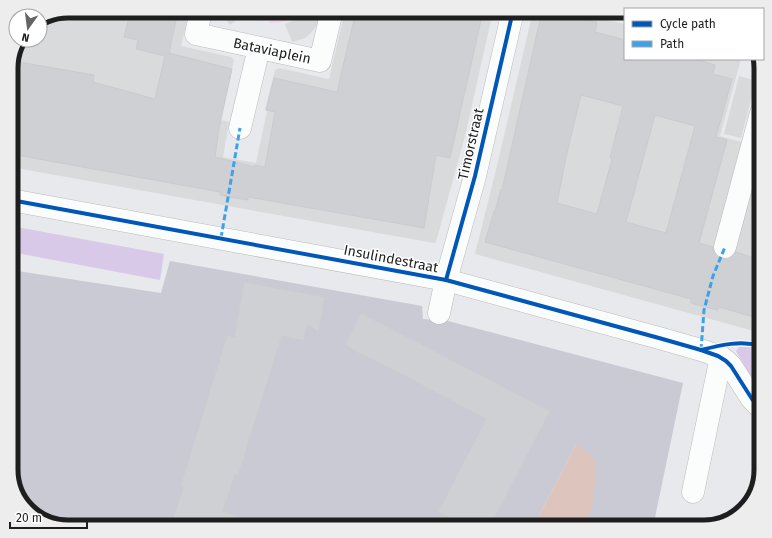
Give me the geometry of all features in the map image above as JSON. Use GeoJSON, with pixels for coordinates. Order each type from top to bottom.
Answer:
{"type":"FeatureCollection","features":[{"type":"Feature","properties":{"kind":"street","name":"Bataviaplein"},"geometry":{"type":"LineString","coordinates":[[199,18],[196,34],[320,61],[330,18]]}},
{"type":"Feature","properties":{"kind":"street","name":"Timorstraat"},"geometry":{"type":"LineString","coordinates":[[439,314],[446,280],[475,176],[511,18]]}},
{"type":"Feature","properties":{"kind":"street"},"geometry":{"type":"LineString","coordinates":[[240,128],[259,48]]}},
{"type":"Feature","properties":{"kind":"street"},"geometry":{"type":"LineString","coordinates":[[725,247],[754,138]]}},
{"type":"Feature","properties":{"kind":"street","name":"Insulindestraat"},"geometry":{"type":"LineString","coordinates":[[18,201],[446,280],[701,350],[720,358],[731,366],[754,401]]}},
{"type":"Feature","properties":{"kind":"street"},"geometry":{"type":"LineString","coordinates":[[693,492],[720,358]]}},
{"type":"Feature","properties":{"kind":"shaded area"},"geometry":{"type":"Polygon","coordinates":[[[62,18],[187,18],[181,46],[231,57],[234,60],[221,120],[229,122],[223,157],[256,163],[267,111],[265,110],[275,70],[279,68],[329,79],[343,18],[491,18],[465,136],[436,242],[434,243],[18,168],[18,65],[22,48],[48,48],[48,23],[62,18]]]}},
{"type":"Feature","properties":{"kind":"shaded area"},"geometry":{"type":"Polygon","coordinates":[[[225,18],[240,18],[230,25],[225,18]]]}},
{"type":"Feature","properties":{"kind":"shaded area"},"geometry":{"type":"Polygon","coordinates":[[[270,18],[291,18],[278,22],[269,23],[270,18]]]}},
{"type":"Feature","properties":{"kind":"shaded area"},"geometry":{"type":"Polygon","coordinates":[[[296,18],[321,18],[311,33],[305,38],[292,42],[285,24],[296,18]]]}},
{"type":"Feature","properties":{"kind":"shaded area"},"geometry":{"type":"Polygon","coordinates":[[[531,18],[598,18],[624,24],[624,60],[741,60],[720,136],[745,143],[746,145],[710,279],[723,282],[754,167],[754,331],[475,254],[531,18]]]}},
{"type":"Feature","properties":{"kind":"shaded area"},"geometry":{"type":"Polygon","coordinates":[[[739,76],[754,80],[754,89],[741,138],[724,134],[739,76]]]}},
{"type":"Feature","properties":{"kind":"shaded area"},"geometry":{"type":"Polygon","coordinates":[[[18,227],[164,254],[160,280],[18,253],[18,227]]]}},
{"type":"Feature","properties":{"kind":"shaded area"},"geometry":{"type":"Polygon","coordinates":[[[170,261],[422,306],[423,319],[448,321],[683,383],[654,520],[587,520],[576,445],[537,520],[62,520],[40,512],[30,503],[25,495],[18,473],[18,271],[161,293],[170,261]]]}},
{"type":"Feature","properties":{"kind":"shaded area"},"geometry":{"type":"Polygon","coordinates":[[[739,347],[754,347],[754,382],[736,351],[739,347]]]}},
{"type":"Feature","properties":{"kind":"shaded area"},"geometry":{"type":"Polygon","coordinates":[[[576,445],[586,451],[596,460],[594,498],[586,520],[537,520],[576,445]]]}},
{"type":"Feature","properties":{"kind":"building"},"geometry":{"type":"Polygon","coordinates":[[[129,18],[142,20],[142,18],[176,18],[169,53],[232,69],[219,128],[215,157],[255,167],[255,165],[265,167],[275,112],[266,110],[274,78],[337,92],[354,18],[481,18],[450,158],[436,155],[424,228],[248,197],[248,200],[235,198],[220,195],[220,192],[18,155],[19,62],[94,75],[93,82],[155,99],[165,56],[136,49],[138,40],[124,37],[129,18]]]}},
{"type":"Feature","properties":{"kind":"building"},"geometry":{"type":"Polygon","coordinates":[[[540,18],[577,18],[597,22],[595,32],[624,40],[624,60],[698,60],[715,65],[713,74],[732,79],[716,137],[727,140],[699,243],[713,247],[713,251],[716,256],[721,259],[729,259],[734,256],[736,252],[754,258],[754,317],[719,307],[718,310],[705,307],[691,303],[691,299],[485,242],[501,189],[502,190],[540,18]],[[581,95],[557,203],[597,214],[612,159],[610,158],[623,106],[581,95]],[[655,115],[626,222],[666,233],[695,126],[655,115]]]}},
{"type":"Feature","properties":{"kind":"building"},"geometry":{"type":"Polygon","coordinates":[[[244,282],[325,297],[319,332],[307,325],[304,341],[282,336],[238,476],[235,475],[223,511],[247,520],[172,520],[183,488],[180,487],[227,335],[234,337],[244,282]]]}},
{"type":"Feature","properties":{"kind":"building"},"geometry":{"type":"Polygon","coordinates":[[[361,313],[550,411],[494,520],[452,520],[438,512],[486,419],[345,345],[361,313]]]}},
{"type":"Feature","properties":{"kind":"marked path"},"geometry":{"type":"LineString","coordinates":[[221,238],[240,128]]}},
{"type":"Feature","properties":{"kind":"marked path"},"geometry":{"type":"LineString","coordinates":[[701,350],[704,310],[713,276],[725,247]]}},
{"type":"Feature","properties":{"kind":"cycle path"},"geometry":{"type":"LineString","coordinates":[[446,280],[475,176],[511,18]]}},
{"type":"Feature","properties":{"kind":"cycle path"},"geometry":{"type":"LineString","coordinates":[[18,201],[446,280],[659,338],[718,356],[731,366],[754,401]]}},
{"type":"Feature","properties":{"kind":"cycle path"},"geometry":{"type":"LineString","coordinates":[[701,350],[738,343],[754,344]]}}]}
